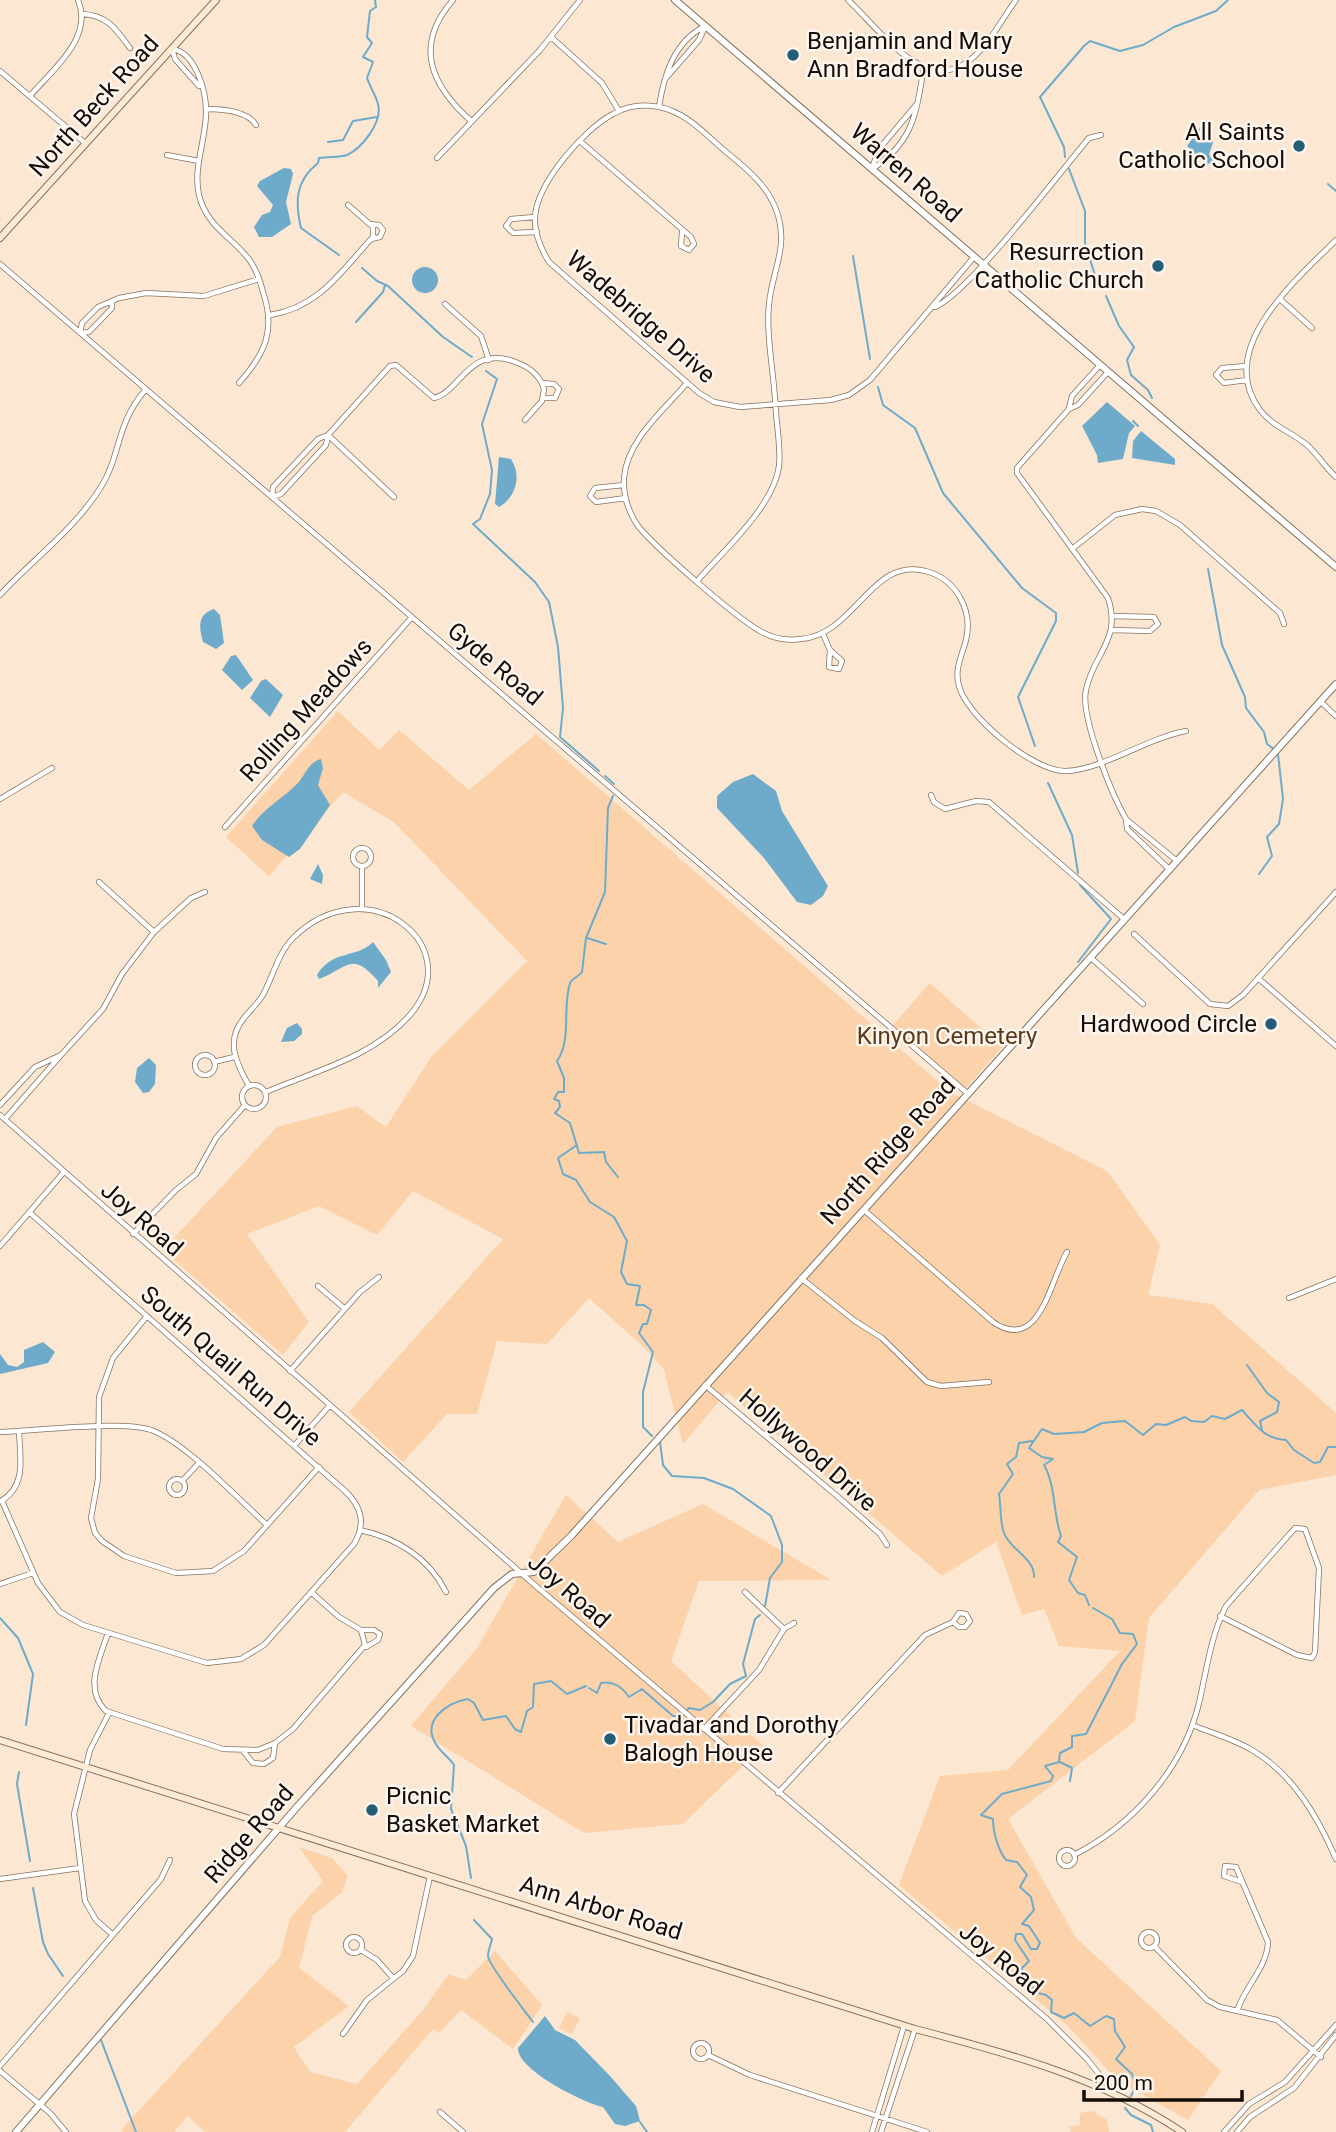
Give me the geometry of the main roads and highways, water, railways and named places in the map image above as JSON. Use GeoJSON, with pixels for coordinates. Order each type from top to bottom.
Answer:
{"type":"FeatureCollection","features":[{"type":"Feature","properties":{"kind":"main road","name":"North Beck Road"},"geometry":{"type":"LineString","coordinates":[[0,238],[216,0]]}},
{"type":"Feature","properties":{"kind":"main road","name":"Ann Arbor Road"},"geometry":{"type":"LineString","coordinates":[[0,1740],[430,1873],[915,2029],[1031,2062],[1115,2094],[1182,2132]]}},
{"type":"Feature","properties":{"kind":"water"},"geometry":{"type":"Polygon","coordinates":[[[1204,122],[1212,124],[1213,143],[1209,154],[1213,161],[1207,165],[1187,146],[1204,122]]]}},
{"type":"Feature","properties":{"kind":"water"},"geometry":{"type":"Polygon","coordinates":[[[284,168],[291,169],[293,174],[286,202],[291,224],[272,237],[259,237],[254,227],[262,215],[270,212],[273,205],[257,186],[260,181],[284,168]]]}},
{"type":"Feature","properties":{"kind":"water"},"geometry":{"type":"Polygon","coordinates":[[[425,267],[434,271],[438,280],[434,289],[425,293],[416,289],[412,280],[416,271],[425,267]]]}},
{"type":"Feature","properties":{"kind":"water"},"geometry":{"type":"Polygon","coordinates":[[[1107,402],[1135,426],[1129,433],[1123,459],[1098,463],[1097,455],[1082,426],[1107,402]]]}},
{"type":"Feature","properties":{"kind":"water"},"geometry":{"type":"Polygon","coordinates":[[[1141,431],[1175,459],[1175,465],[1132,458],[1133,441],[1141,431]]]}},
{"type":"Feature","properties":{"kind":"water"},"geometry":{"type":"Polygon","coordinates":[[[499,457],[511,459],[517,479],[510,498],[499,507],[495,504],[499,457]]]}},
{"type":"Feature","properties":{"kind":"water"},"geometry":{"type":"Polygon","coordinates":[[[214,609],[220,615],[224,643],[216,649],[203,642],[200,627],[205,614],[214,609]]]}},
{"type":"Feature","properties":{"kind":"water"},"geometry":{"type":"Polygon","coordinates":[[[236,655],[253,680],[242,690],[222,670],[231,656],[236,655]]]}},
{"type":"Feature","properties":{"kind":"water"},"geometry":{"type":"Polygon","coordinates":[[[266,679],[283,695],[270,717],[250,698],[261,681],[266,679]]]}},
{"type":"Feature","properties":{"kind":"water"},"geometry":{"type":"Polygon","coordinates":[[[321,759],[323,768],[318,785],[330,805],[300,849],[289,857],[262,840],[252,826],[298,783],[310,766],[321,759]]]}},
{"type":"Feature","properties":{"kind":"water"},"geometry":{"type":"Polygon","coordinates":[[[753,774],[776,791],[782,811],[828,886],[823,896],[811,905],[797,902],[764,858],[717,808],[717,796],[733,782],[753,774]]]}},
{"type":"Feature","properties":{"kind":"water"},"geometry":{"type":"Polygon","coordinates":[[[318,864],[323,875],[322,884],[310,879],[318,864]]]}},
{"type":"Feature","properties":{"kind":"water"},"geometry":{"type":"Polygon","coordinates":[[[373,942],[391,972],[378,988],[378,981],[355,964],[349,964],[319,979],[317,975],[330,961],[359,951],[373,942]]]}},
{"type":"Feature","properties":{"kind":"water"},"geometry":{"type":"Polygon","coordinates":[[[297,1023],[302,1034],[294,1041],[281,1042],[287,1028],[297,1023]]]}},
{"type":"Feature","properties":{"kind":"water"},"geometry":{"type":"Polygon","coordinates":[[[149,1058],[156,1065],[155,1084],[149,1092],[143,1093],[135,1082],[137,1068],[149,1058]]]}},
{"type":"Feature","properties":{"kind":"water"},"geometry":{"type":"Polygon","coordinates":[[[43,1342],[55,1352],[48,1363],[0,1374],[0,1354],[8,1365],[17,1367],[24,1362],[24,1350],[43,1342]]]}},
{"type":"Feature","properties":{"kind":"water"},"geometry":{"type":"Polygon","coordinates":[[[545,2016],[555,2030],[575,2040],[610,2076],[636,2106],[640,2121],[625,2126],[615,2124],[603,2107],[567,2092],[528,2066],[518,2048],[545,2016]]]}},
{"type":"Feature","properties":{"kind":"waterway"},"geometry":{"type":"LineString","coordinates":[[339,255],[301,228],[299,192],[305,177],[318,163],[319,158],[344,156],[353,152],[365,141],[377,119],[378,104],[367,78],[373,62],[363,57],[372,43],[367,37],[370,11],[376,7],[375,0]]}},
{"type":"Feature","properties":{"kind":"waterway"},"geometry":{"type":"LineString","coordinates":[[1065,157],[1064,147],[1040,97],[1084,46],[1090,41],[1120,51],[1143,45],[1174,27],[1216,11],[1228,0]]}},
{"type":"Feature","properties":{"kind":"waterway"},"geometry":{"type":"LineString","coordinates":[[328,142],[343,140],[353,121],[377,117]]}},
{"type":"Feature","properties":{"kind":"waterway"},"geometry":{"type":"LineString","coordinates":[[1069,169],[1085,211],[1085,243],[1097,282]]}},
{"type":"Feature","properties":{"kind":"waterway"},"geometry":{"type":"LineString","coordinates":[[1328,184],[1336,191]]}},
{"type":"Feature","properties":{"kind":"waterway"},"geometry":{"type":"LineString","coordinates":[[853,256],[870,359]]}},
{"type":"Feature","properties":{"kind":"waterway"},"geometry":{"type":"LineString","coordinates":[[362,268],[377,281],[388,286],[443,337],[472,357]]}},
{"type":"Feature","properties":{"kind":"waterway"},"geometry":{"type":"LineString","coordinates":[[356,322],[383,292],[385,285]]}},
{"type":"Feature","properties":{"kind":"waterway"},"geometry":{"type":"LineString","coordinates":[[1106,296],[1119,326],[1134,347],[1127,360],[1131,375],[1148,390],[1152,398]]}},
{"type":"Feature","properties":{"kind":"waterway"},"geometry":{"type":"LineString","coordinates":[[486,371],[497,379],[482,424],[492,470],[490,494],[480,519],[473,524],[535,582],[549,602],[558,647],[563,708],[560,737],[599,771]]}},
{"type":"Feature","properties":{"kind":"waterway"},"geometry":{"type":"LineString","coordinates":[[878,387],[883,405],[915,428],[943,493],[1022,588],[1056,613],[1056,621],[1018,697],[1035,746]]}},
{"type":"Feature","properties":{"kind":"waterway"},"geometry":{"type":"LineString","coordinates":[[1133,421],[1138,426]]}},
{"type":"Feature","properties":{"kind":"waterway"},"geometry":{"type":"LineString","coordinates":[[1208,569],[1222,645],[1245,697],[1246,708],[1264,732],[1267,744],[1275,750]]}},
{"type":"Feature","properties":{"kind":"waterway"},"geometry":{"type":"LineString","coordinates":[[1259,874],[1272,856],[1267,837],[1279,824],[1283,799],[1278,754]]}},
{"type":"Feature","properties":{"kind":"waterway"},"geometry":{"type":"LineString","coordinates":[[605,776],[614,784]]}},
{"type":"Feature","properties":{"kind":"waterway"},"geometry":{"type":"LineString","coordinates":[[1048,783],[1072,835],[1078,873]]}},
{"type":"Feature","properties":{"kind":"waterway"},"geometry":{"type":"LineString","coordinates":[[613,796],[608,808],[605,892],[586,938],[582,972],[570,983],[566,1034],[562,1053],[557,1061],[564,1078],[564,1092],[558,1092],[554,1099],[559,1101],[560,1107],[555,1113],[570,1123],[579,1153],[604,1152],[606,1162],[618,1177]]}},
{"type":"Feature","properties":{"kind":"waterway"},"geometry":{"type":"LineString","coordinates":[[1078,962],[1111,919],[1080,885]]}},
{"type":"Feature","properties":{"kind":"waterway"},"geometry":{"type":"LineString","coordinates":[[587,938],[606,944]]}},
{"type":"Feature","properties":{"kind":"waterway"},"geometry":{"type":"LineString","coordinates":[[577,1145],[558,1158],[563,1174],[576,1180],[590,1202],[614,1217],[627,1241],[621,1272],[627,1284],[640,1286],[636,1305],[644,1305],[651,1310],[647,1324],[643,1324],[639,1333],[653,1352],[643,1392],[643,1427],[652,1436]]}},
{"type":"Feature","properties":{"kind":"waterway"},"geometry":{"type":"LineString","coordinates":[[1247,1365],[1267,1393],[1279,1402],[1277,1412],[1260,1421],[1262,1430]]}},
{"type":"Feature","properties":{"kind":"waterway"},"geometry":{"type":"LineString","coordinates":[[1089,1605],[1085,1595],[1078,1593],[1069,1580],[1077,1557],[1058,1542],[1061,1536],[1051,1482],[1044,1465],[1053,1459],[1042,1457],[1029,1448],[1042,1429],[1054,1434],[1084,1432],[1102,1423],[1125,1421],[1143,1435],[1156,1424],[1166,1425],[1185,1417],[1191,1421],[1204,1422],[1212,1416],[1225,1419],[1242,1410],[1266,1434],[1286,1440],[1294,1450],[1314,1463],[1320,1462],[1328,1447],[1336,1447]]}},
{"type":"Feature","properties":{"kind":"waterway"},"geometry":{"type":"LineString","coordinates":[[1032,1441],[1019,1443],[1016,1457],[1007,1464],[1013,1474],[999,1494],[1004,1533],[1031,1564],[1034,1577]]}},
{"type":"Feature","properties":{"kind":"waterway"},"geometry":{"type":"LineString","coordinates":[[660,1442],[663,1465],[672,1476],[704,1478],[733,1489],[771,1516],[782,1545],[782,1562],[770,1578],[765,1606]]}},
{"type":"Feature","properties":{"kind":"waterway"},"geometry":{"type":"LineString","coordinates":[[1059,1761],[1060,1753],[1072,1747],[1072,1736],[1086,1734],[1122,1664],[1137,1644],[1133,1634],[1120,1633],[1112,1619],[1093,1608]]}},
{"type":"Feature","properties":{"kind":"waterway"},"geometry":{"type":"LineString","coordinates":[[589,1688],[597,1693],[601,1683],[610,1683],[629,1697],[642,1689],[673,1716],[681,1716],[689,1708],[700,1710],[713,1702],[730,1684],[746,1676],[743,1664],[755,1619],[760,1615]]}},
{"type":"Feature","properties":{"kind":"waterway"},"geometry":{"type":"LineString","coordinates":[[0,1618],[18,1638],[33,1674],[26,1725]]}},
{"type":"Feature","properties":{"kind":"waterway"},"geometry":{"type":"LineString","coordinates":[[471,1878],[466,1846],[451,1809],[454,1765],[432,1736],[434,1720],[445,1708],[468,1699],[474,1703],[483,1720],[506,1716],[515,1729],[521,1732],[527,1711],[533,1707],[534,1684],[551,1681],[567,1694],[586,1686]]}},
{"type":"Feature","properties":{"kind":"waterway"},"geometry":{"type":"LineString","coordinates":[[1059,1762],[1045,1766],[1053,1776],[1051,1781],[1002,1794],[981,1815],[993,1819],[996,1841],[1006,1860],[1017,1862],[1027,1875],[1020,1887],[1031,1897],[1034,1910],[1022,1924],[1029,1926],[1040,1943],[1037,1949],[1031,1949],[1022,1934],[1016,1934],[1015,1940],[1029,1961],[1022,1968],[1023,1977],[1038,1982],[1030,1991],[1046,1995],[1052,2000],[1051,2012],[1064,2018],[1074,2013],[1090,2026],[1106,2016],[1114,2019],[1115,2031],[1125,2047],[1116,2059],[1132,2074],[1136,2086],[1131,2096]]}},
{"type":"Feature","properties":{"kind":"waterway"},"geometry":{"type":"LineString","coordinates":[[1060,1762],[1072,1768],[1070,1781]]}},
{"type":"Feature","properties":{"kind":"waterway"},"geometry":{"type":"LineString","coordinates":[[19,1772],[17,1784],[30,1861]]}},
{"type":"Feature","properties":{"kind":"waterway"},"geometry":{"type":"LineString","coordinates":[[33,1888],[43,1942],[63,1976]]}},
{"type":"Feature","properties":{"kind":"waterway"},"geometry":{"type":"LineString","coordinates":[[474,1920],[492,1939],[488,1956],[494,1969],[533,2022]]}},
{"type":"Feature","properties":{"kind":"waterway"},"geometry":{"type":"LineString","coordinates":[[101,2040],[136,2132]]}},
{"type":"Feature","properties":{"kind":"waterway"},"geometry":{"type":"LineString","coordinates":[[1125,2108],[1131,2115],[1151,2125],[1153,2132]]}},
{"type":"Feature","properties":{"kind":"waterway"},"geometry":{"type":"LineString","coordinates":[[640,2122],[647,2132]]}},
{"type":"Feature","properties":{"kind":"place","name":"Benjamin and Mary Ann Bradford House"},"geometry":{"type":"Point","coordinates":[793,55]}},
{"type":"Feature","properties":{"kind":"place","name":"All Saints Catholic School"},"geometry":{"type":"Point","coordinates":[1299,146]}},
{"type":"Feature","properties":{"kind":"place","name":"Resurrection Catholic Church"},"geometry":{"type":"Point","coordinates":[1158,266]}},
{"type":"Feature","properties":{"kind":"place","name":"Hardwood Circle"},"geometry":{"type":"Point","coordinates":[1271,1024]}},
{"type":"Feature","properties":{"kind":"place","name":"Tivadar and Dorothy Balogh House"},"geometry":{"type":"Point","coordinates":[610,1739]}},
{"type":"Feature","properties":{"kind":"place","name":"Picnic Basket Market"},"geometry":{"type":"Point","coordinates":[372,1810]}},
{"type":"Feature","properties":{"kind":"park label","name":"Kinyon Cemetery"},"geometry":{"type":"Point","coordinates":[947,1036]}}]}
